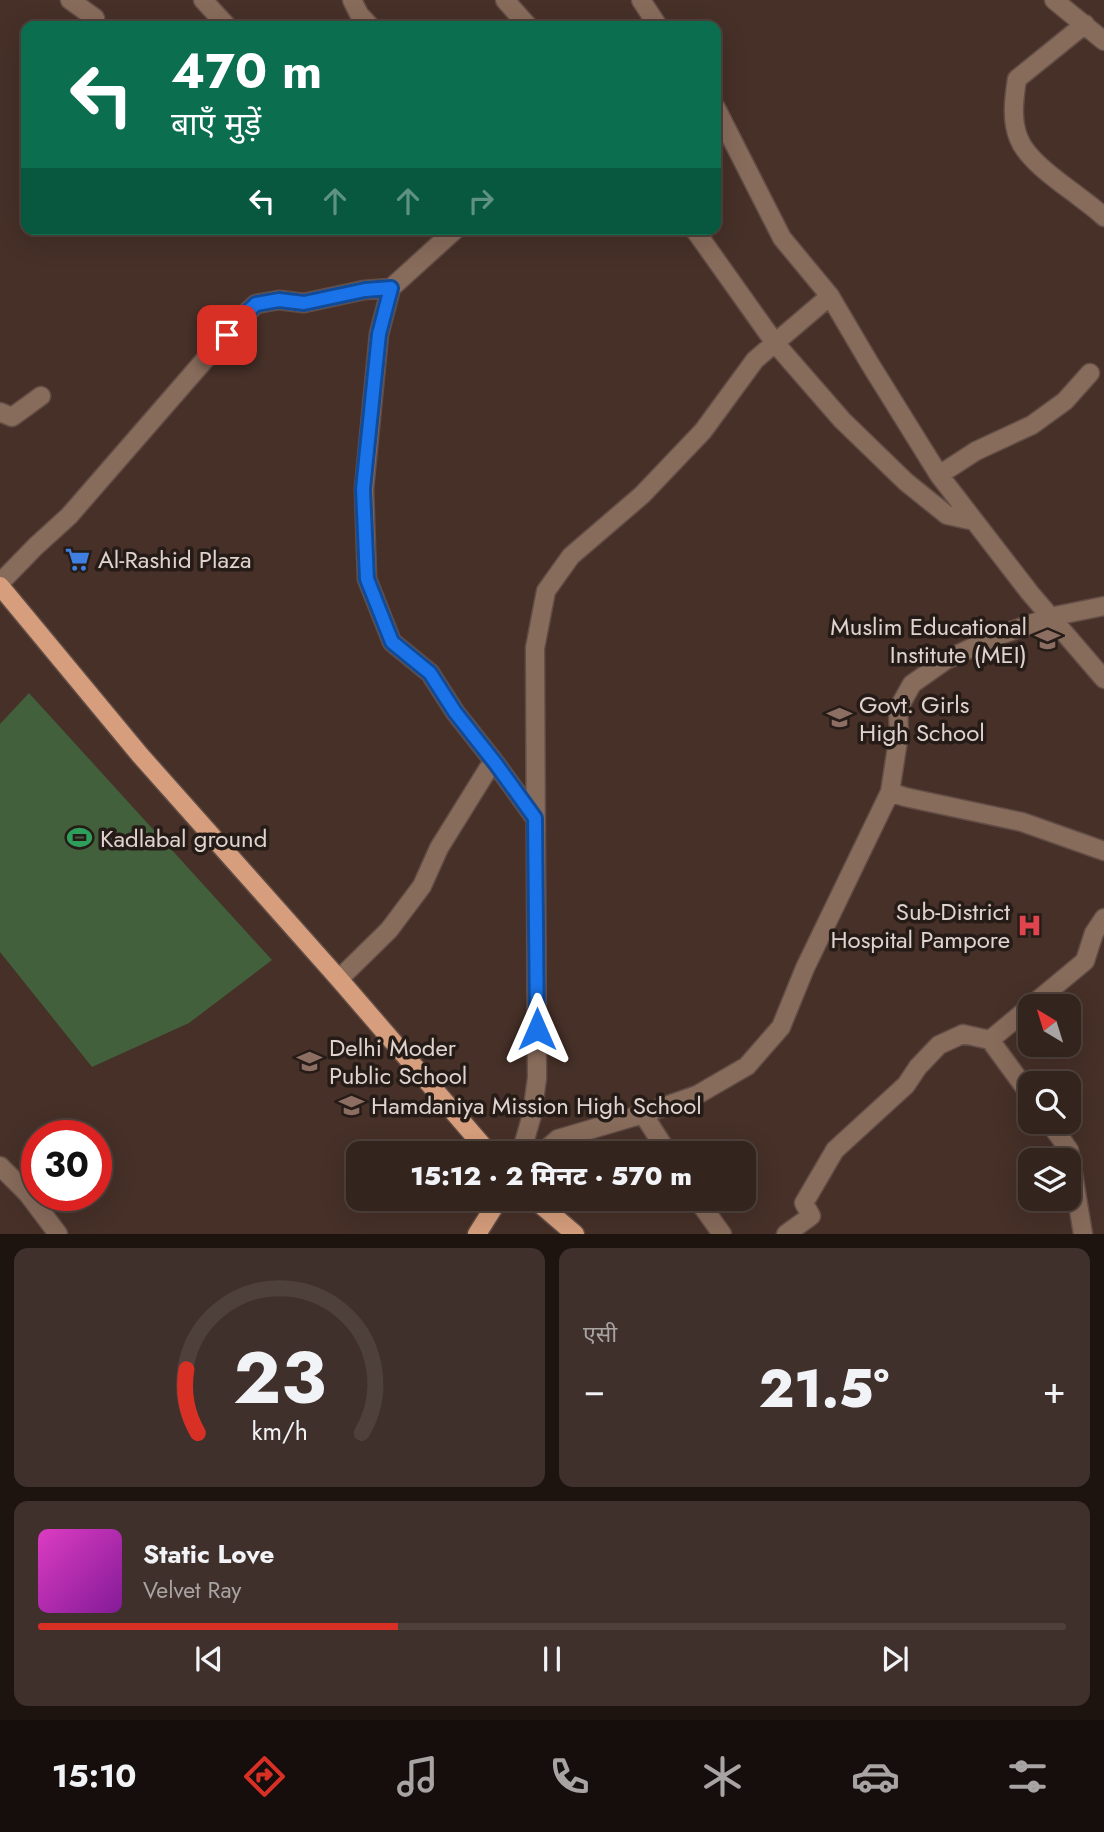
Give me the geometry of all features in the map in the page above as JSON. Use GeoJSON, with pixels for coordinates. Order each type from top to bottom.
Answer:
{"type":"FeatureCollection","features":[{"type":"Feature","properties":{"kind":"main road"},"geometry":{"type":"LineString","coordinates":[[0,585],[140,755],[479,1141]]}},
{"type":"Feature","properties":{"kind":"main road"},"geometry":{"type":"LineString","coordinates":[[477,1234],[491,1211]]}},
{"type":"Feature","properties":{"kind":"main road"},"geometry":{"type":"LineString","coordinates":[[548,1211],[575,1234]]}},
{"type":"Feature","properties":{"kind":"street"},"geometry":{"type":"LineString","coordinates":[[70,0],[95,18]]}},
{"type":"Feature","properties":{"kind":"street"},"geometry":{"type":"LineString","coordinates":[[203,0],[222,21]]}},
{"type":"Feature","properties":{"kind":"street"},"geometry":{"type":"LineString","coordinates":[[352,0],[365,21]]}},
{"type":"Feature","properties":{"kind":"street"},"geometry":{"type":"LineString","coordinates":[[505,0],[524,21]]}},
{"type":"Feature","properties":{"kind":"street"},"geometry":{"type":"LineString","coordinates":[[641,0],[655,21]]}},
{"type":"Feature","properties":{"kind":"street"},"geometry":{"type":"LineString","coordinates":[[1054,0],[1104,41]]}},
{"type":"Feature","properties":{"kind":"street"},"geometry":{"type":"LineString","coordinates":[[1085,24],[1017,79],[1014,116],[1019,140],[1031,157],[1103,214]]}},
{"type":"Feature","properties":{"kind":"street"},"geometry":{"type":"LineString","coordinates":[[721,118],[782,238],[830,296],[939,475],[1050,617],[1104,679]]}},
{"type":"Feature","properties":{"kind":"street"},"geometry":{"type":"LineString","coordinates":[[448,235],[391,288],[379,334],[363,489],[367,579],[392,642],[430,673],[455,712],[535,818]]}},
{"type":"Feature","properties":{"kind":"street"},"geometry":{"type":"LineString","coordinates":[[698,235],[775,343],[842,420],[906,482],[947,515],[974,521]]}},
{"type":"Feature","properties":{"kind":"street"},"geometry":{"type":"LineString","coordinates":[[0,585],[36,546],[69,516],[256,304],[279,300],[304,303],[365,290],[391,288]]}},
{"type":"Feature","properties":{"kind":"street"},"geometry":{"type":"LineString","coordinates":[[524,1141],[532,1115],[537,1077],[536,648],[546,591],[571,556],[642,495],[703,431],[755,360],[830,296]]}},
{"type":"Feature","properties":{"kind":"street"},"geometry":{"type":"LineString","coordinates":[[939,475],[976,451],[1032,425],[1065,401],[1090,373]]}},
{"type":"Feature","properties":{"kind":"street"},"geometry":{"type":"LineString","coordinates":[[0,412],[12,417],[41,396]]}},
{"type":"Feature","properties":{"kind":"street"},"geometry":{"type":"LineString","coordinates":[[556,1141],[697,1095],[747,1066],[781,1027],[805,968],[890,792],[899,734],[898,709],[912,684],[946,660],[992,638],[1050,617],[1104,606]]}},
{"type":"Feature","properties":{"kind":"street"},"geometry":{"type":"LineString","coordinates":[[339,979],[389,930],[422,886],[439,848],[488,769],[496,764]]}},
{"type":"Feature","properties":{"kind":"street"},"geometry":{"type":"LineString","coordinates":[[890,792],[1022,822],[1104,851]]}},
{"type":"Feature","properties":{"kind":"street"},"geometry":{"type":"LineString","coordinates":[[990,1040],[1085,961],[1094,933],[1104,918]]}},
{"type":"Feature","properties":{"kind":"street"},"geometry":{"type":"LineString","coordinates":[[786,1234],[811,1216],[804,1203],[835,1150],[906,1085],[918,1067],[939,1045],[963,1034],[990,1040],[1018,1078]]}},
{"type":"Feature","properties":{"kind":"street"},"geometry":{"type":"LineString","coordinates":[[642,1114],[660,1141]]}},
{"type":"Feature","properties":{"kind":"street"},"geometry":{"type":"LineString","coordinates":[[1058,1134],[1069,1150],[1083,1234]]}},
{"type":"Feature","properties":{"kind":"street"},"geometry":{"type":"LineString","coordinates":[[0,1166],[28,1194],[58,1234]]}},
{"type":"Feature","properties":{"kind":"street"},"geometry":{"type":"LineString","coordinates":[[705,1211],[722,1234]]}},
{"type":"Feature","properties":{"kind":"green space","name":"Kadlabal ground"},"geometry":{"type":"Polygon","coordinates":[[[29,693],[272,960],[189,1023],[92,1067],[0,952],[0,724],[29,693]]]}},
{"type":"Feature","properties":{"kind":"place","name":"Al-Rashid Plaza"},"geometry":{"type":"Point","coordinates":[78,559]}},
{"type":"Feature","properties":{"kind":"place","name":"Muslim Educational Institute (MEI)"},"geometry":{"type":"Point","coordinates":[1047,640]}},
{"type":"Feature","properties":{"kind":"place","name":"Govt. Girls High School"},"geometry":{"type":"Point","coordinates":[839,718]}},
{"type":"Feature","properties":{"kind":"place","name":"Kadlabal ground"},"geometry":{"type":"Point","coordinates":[80,838]}},
{"type":"Feature","properties":{"kind":"place","name":"Sub-District Hospital Pampore"},"geometry":{"type":"Point","coordinates":[1030,925]}},
{"type":"Feature","properties":{"kind":"place","name":"Delhi Moder Public School"},"geometry":{"type":"Point","coordinates":[309,1061]}},
{"type":"Feature","properties":{"kind":"place","name":"Hamdaniya Mission High School"},"geometry":{"type":"Point","coordinates":[351,1105]}},
{"type":"Feature","properties":{"kind":"route"},"geometry":{"type":"LineString","coordinates":[[227,335],[256,304],[279,300],[304,303],[365,290],[391,288],[379,334],[363,489],[367,579],[392,642],[430,673],[455,712],[535,818],[537,1029]]}}]}
